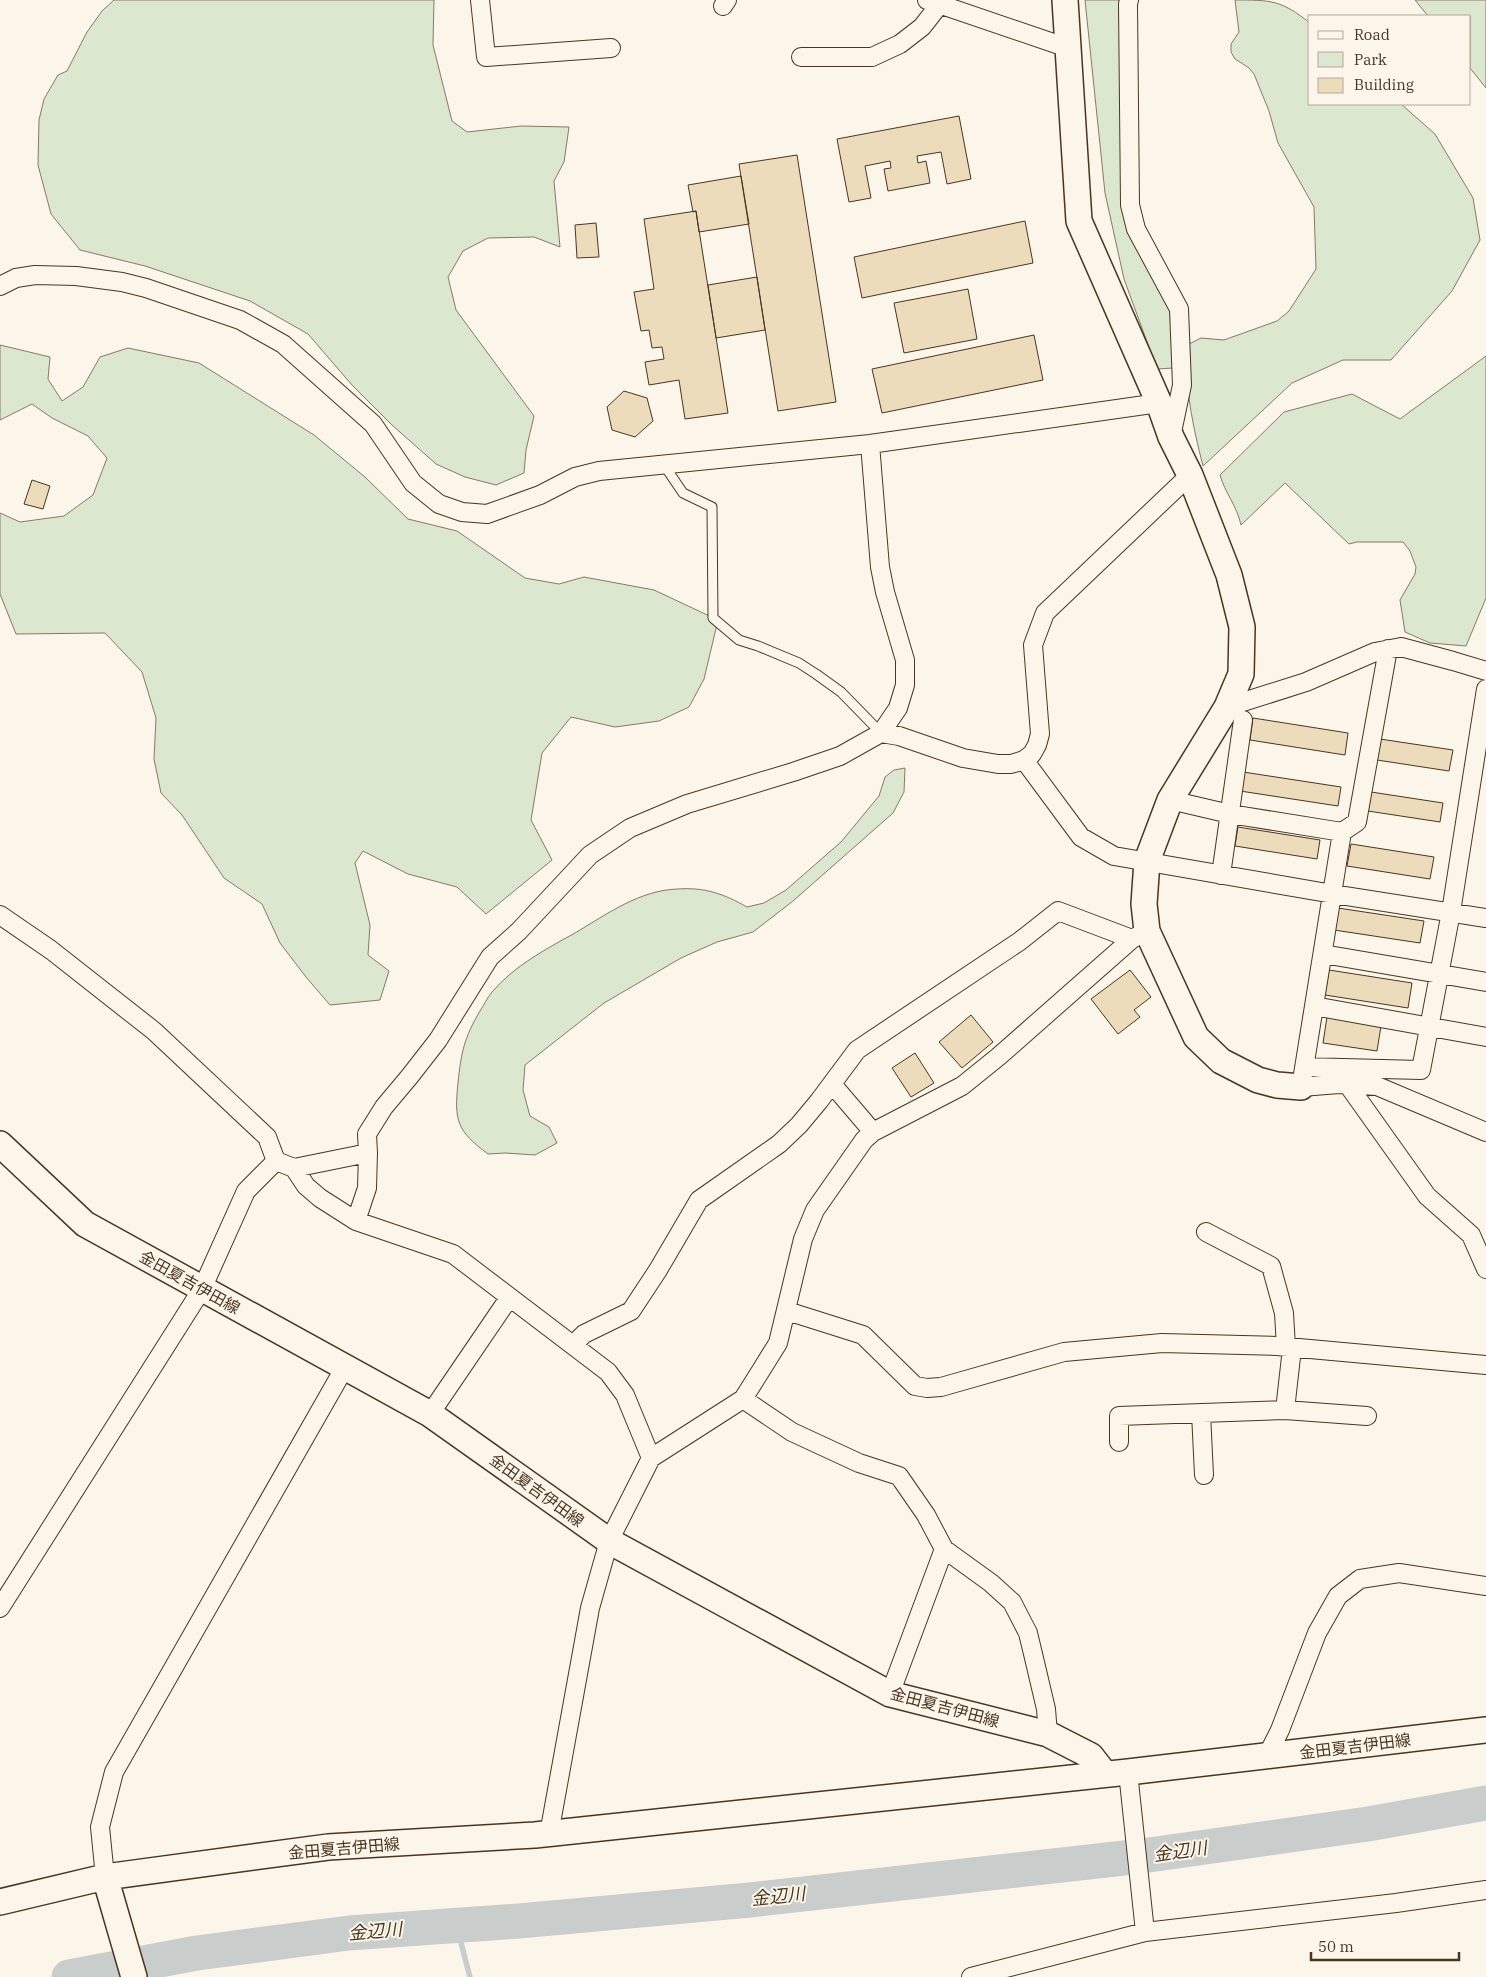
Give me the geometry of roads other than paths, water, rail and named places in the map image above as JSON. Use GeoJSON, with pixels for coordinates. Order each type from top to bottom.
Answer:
{"type":"FeatureCollection","features":[{"type":"Feature","properties":{"kind":"main road"},"geometry":{"type":"LineString","coordinates":[[1065,0],[1079,221],[1158,403],[1170,437],[1190,474],[1229,575],[1242,627],[1241,674],[1235,714],[1170,800],[1147,861],[1144,904],[1139,935],[1196,1037],[1221,1062],[1258,1080],[1277,1085],[1302,1077]]}},
{"type":"Feature","properties":{"kind":"main road","name":"金田夏吉伊田線"},"geometry":{"type":"LineString","coordinates":[[0,1144],[85,1224],[430,1414],[609,1541],[890,1694],[1048,1734],[1091,1756],[1121,1778]]}},
{"type":"Feature","properties":{"kind":"main road","name":"金田夏吉伊田線"},"geometry":{"type":"LineString","coordinates":[[0,1902],[105,1877],[328,1847],[549,1834],[1121,1778],[1266,1756],[1486,1730]]}},
{"type":"Feature","properties":{"kind":"main road"},"geometry":{"type":"LineString","coordinates":[[105,1877],[134,1977]]}},
{"type":"Feature","properties":{"kind":"street"},"geometry":{"type":"LineString","coordinates":[[480,0],[486,57],[611,48]]}},
{"type":"Feature","properties":{"kind":"street"},"geometry":{"type":"LineString","coordinates":[[1129,0],[1130,205],[1136,228],[1179,309],[1182,385],[1170,437]]}},
{"type":"Feature","properties":{"kind":"street"},"geometry":{"type":"LineString","coordinates":[[801,57],[872,57],[900,44],[922,27],[933,2],[1068,48]]}},
{"type":"Feature","properties":{"kind":"street"},"geometry":{"type":"LineString","coordinates":[[0,286],[16,278],[36,274],[76,276],[122,282],[155,291],[240,320],[283,344],[373,424],[413,483],[439,504],[462,512],[487,514],[540,495],[575,478],[599,471],[870,444],[1158,403]]}},
{"type":"Feature","properties":{"kind":"street"},"geometry":{"type":"LineString","coordinates":[[356,1221],[367,1188],[367,1134],[384,1106],[438,1040],[490,957],[519,931],[590,855],[630,828],[687,804],[840,756],[881,733],[898,708],[905,685],[905,660],[885,592],[880,567],[870,444]]}},
{"type":"Feature","properties":{"kind":"street"},"geometry":{"type":"LineString","coordinates":[[881,733],[899,736],[963,758],[998,764],[1011,764],[1024,760],[1032,754],[1040,734],[1033,645],[1044,612],[1190,474]]}},
{"type":"Feature","properties":{"kind":"street"},"geometry":{"type":"LineString","coordinates":[[1221,875],[1230,814],[1235,714],[1375,652],[1388,649],[1401,648],[1453,660],[1486,671]]}},
{"type":"Feature","properties":{"kind":"street"},"geometry":{"type":"LineString","coordinates":[[1170,800],[1230,814],[1342,832],[1357,822],[1388,649]]}},
{"type":"Feature","properties":{"kind":"street"},"geometry":{"type":"LineString","coordinates":[[1302,1077],[1421,1070],[1451,912],[1486,689]]}},
{"type":"Feature","properties":{"kind":"street"},"geometry":{"type":"LineString","coordinates":[[1024,760],[1080,837],[1114,856],[1486,918]]}},
{"type":"Feature","properties":{"kind":"street"},"geometry":{"type":"LineString","coordinates":[[1302,1077],[1342,832]]}},
{"type":"Feature","properties":{"kind":"street"},"geometry":{"type":"LineString","coordinates":[[573,1345],[584,1334],[631,1311],[658,1270],[699,1200],[716,1186],[779,1144],[799,1125],[857,1050],[1020,941],[1058,911],[1139,935]]}},
{"type":"Feature","properties":{"kind":"street"},"geometry":{"type":"LineString","coordinates":[[0,915],[51,950],[154,1031],[267,1137],[276,1161],[294,1168],[368,1153]]}},
{"type":"Feature","properties":{"kind":"street"},"geometry":{"type":"LineString","coordinates":[[549,1834],[590,1608],[609,1541],[651,1458],[743,1399],[778,1343],[787,1311],[794,1270],[814,1210],[864,1140],[873,1132],[962,1086],[1139,935]]}},
{"type":"Feature","properties":{"kind":"street"},"geometry":{"type":"LineString","coordinates":[[1323,954],[1486,982]]}},
{"type":"Feature","properties":{"kind":"street"},"geometry":{"type":"LineString","coordinates":[[1314,1006],[1486,1037]]}},
{"type":"Feature","properties":{"kind":"street"},"geometry":{"type":"LineString","coordinates":[[1302,1077],[1348,1085],[1377,1086],[1486,1132]]}},
{"type":"Feature","properties":{"kind":"street"},"geometry":{"type":"LineString","coordinates":[[832,1084],[873,1132]]}},
{"type":"Feature","properties":{"kind":"street"},"geometry":{"type":"LineString","coordinates":[[1348,1085],[1427,1196],[1471,1235],[1486,1269]]}},
{"type":"Feature","properties":{"kind":"street"},"geometry":{"type":"LineString","coordinates":[[0,1608],[202,1289],[246,1191],[276,1161]]}},
{"type":"Feature","properties":{"kind":"street"},"geometry":{"type":"LineString","coordinates":[[294,1168],[306,1186],[320,1198],[356,1221],[453,1254],[608,1372],[625,1395],[651,1458]]}},
{"type":"Feature","properties":{"kind":"street"},"geometry":{"type":"LineString","coordinates":[[1206,1232],[1271,1266],[1284,1313],[1289,1347],[1285,1410]]}},
{"type":"Feature","properties":{"kind":"street"},"geometry":{"type":"LineString","coordinates":[[430,1414],[509,1298]]}},
{"type":"Feature","properties":{"kind":"street"},"geometry":{"type":"LineString","coordinates":[[787,1311],[863,1335],[915,1386],[927,1388],[941,1387],[1064,1352],[1162,1343],[1289,1347],[1486,1364]]}},
{"type":"Feature","properties":{"kind":"street"},"geometry":{"type":"LineString","coordinates":[[105,1877],[100,1826],[114,1772],[345,1366]]}},
{"type":"Feature","properties":{"kind":"street"},"geometry":{"type":"LineString","coordinates":[[743,1399],[792,1432],[859,1463],[899,1476],[926,1515],[944,1549],[1012,1602],[1028,1633],[1046,1709],[1048,1734]]}},
{"type":"Feature","properties":{"kind":"street"},"geometry":{"type":"LineString","coordinates":[[1119,1442],[1119,1416],[1285,1410],[1368,1416]]}},
{"type":"Feature","properties":{"kind":"street"},"geometry":{"type":"LineString","coordinates":[[1201,1413],[1204,1474]]}},
{"type":"Feature","properties":{"kind":"street"},"geometry":{"type":"LineString","coordinates":[[890,1694],[944,1549]]}},
{"type":"Feature","properties":{"kind":"street"},"geometry":{"type":"LineString","coordinates":[[1266,1756],[1280,1730],[1317,1633],[1338,1596],[1360,1579],[1399,1573],[1486,1586]]}},
{"type":"Feature","properties":{"kind":"street"},"geometry":{"type":"LineString","coordinates":[[1121,1778],[1146,1932]]}},
{"type":"Feature","properties":{"kind":"street"},"geometry":{"type":"LineString","coordinates":[[971,1977],[1146,1932],[1396,1903],[1486,1890]]}},
{"type":"Feature","properties":{"kind":"lane"},"geometry":{"type":"LineString","coordinates":[[664,464],[683,493],[712,507],[713,618],[739,640],[799,664],[816,674],[841,692],[881,733]]}},
{"type":"Feature","properties":{"kind":"waterway","name":"金辺川"},"geometry":{"type":"LineString","coordinates":[[69,1977],[197,1953],[349,1933],[519,1921],[750,1900],[1142,1856],[1368,1824],[1486,1803]]}},
{"type":"Feature","properties":{"kind":"waterway"},"geometry":{"type":"LineString","coordinates":[[456,1924],[470,1977]]}}]}
